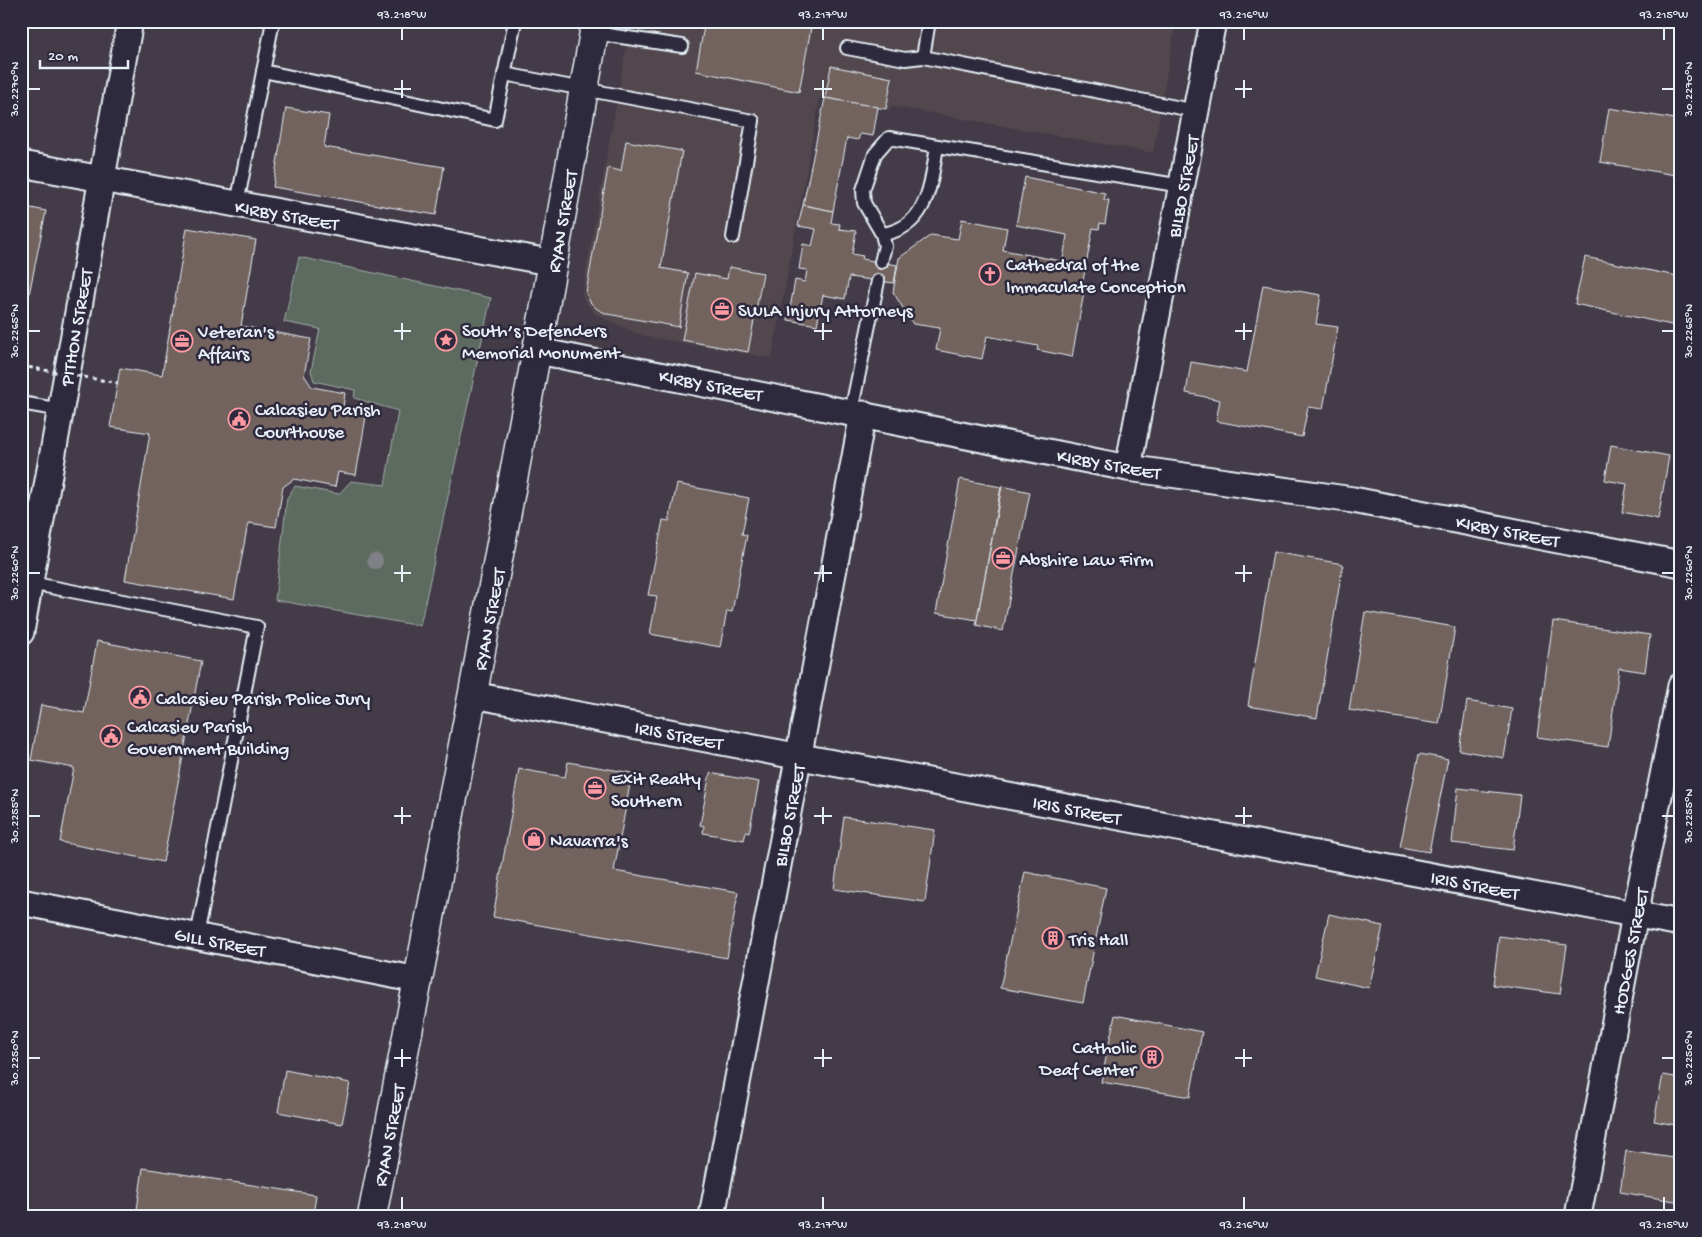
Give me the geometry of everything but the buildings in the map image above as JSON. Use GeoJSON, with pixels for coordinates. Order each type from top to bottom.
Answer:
{"type":"FeatureCollection","features":[{"type":"Feature","properties":{"kind":"main road","name":"RYAN STREET"},"geometry":{"type":"LineString","coordinates":[[372,1216],[538,351],[595,27]]}},
{"type":"Feature","properties":{"kind":"street","name":"PITHON STREET"},"geometry":{"type":"LineString","coordinates":[[21,632],[130,21]]}},
{"type":"Feature","properties":{"kind":"street","name":"BILBO STREET"},"geometry":{"type":"LineString","coordinates":[[1128,468],[1196,111],[1210,23]]}},
{"type":"Feature","properties":{"kind":"street","name":"KIRBY STREET"},"geometry":{"type":"LineString","coordinates":[[21,164],[554,263]]}},
{"type":"Feature","properties":{"kind":"street","name":"KIRBY STREET"},"geometry":{"type":"LineString","coordinates":[[538,351],[1128,468],[1362,502],[1681,564]]}},
{"type":"Feature","properties":{"kind":"street","name":"BILBO STREET"},"geometry":{"type":"LineString","coordinates":[[712,1216],[798,757],[857,413]]}},
{"type":"Feature","properties":{"kind":"street","name":"HODGES STREET"},"geometry":{"type":"LineString","coordinates":[[1578,1216],[1635,914],[1681,686]]}},
{"type":"Feature","properties":{"kind":"street","name":"IRIS STREET"},"geometry":{"type":"LineString","coordinates":[[473,695],[1681,924]]}},
{"type":"Feature","properties":{"kind":"street","name":"GILL STREET"},"geometry":{"type":"LineString","coordinates":[[21,902],[418,980]]}},
{"type":"Feature","properties":{"kind":"lane"},"geometry":{"type":"LineString","coordinates":[[237,204],[273,21]]}},
{"type":"Feature","properties":{"kind":"lane"},"geometry":{"type":"LineString","coordinates":[[263,71],[495,120],[515,21]]}},
{"type":"Feature","properties":{"kind":"lane"},"geometry":{"type":"LineString","coordinates":[[923,57],[929,21]]}},
{"type":"Feature","properties":{"kind":"lane"},"geometry":{"type":"LineString","coordinates":[[595,27],[682,46]]}},
{"type":"Feature","properties":{"kind":"lane"},"geometry":{"type":"LineString","coordinates":[[847,48],[905,59],[923,57],[1196,111]]}},
{"type":"Feature","properties":{"kind":"lane"},"geometry":{"type":"LineString","coordinates":[[504,74],[753,121],[733,237]]}},
{"type":"Feature","properties":{"kind":"lane"},"geometry":{"type":"LineString","coordinates":[[881,262],[885,246],[882,234],[864,203],[863,190],[875,154],[889,138],[1182,186]]}},
{"type":"Feature","properties":{"kind":"lane"},"geometry":{"type":"LineString","coordinates":[[882,234],[893,233],[910,224],[920,211],[930,187],[937,146]]}},
{"type":"Feature","properties":{"kind":"lane"},"geometry":{"type":"LineString","coordinates":[[857,413],[878,281]]}},
{"type":"Feature","properties":{"kind":"lane"},"geometry":{"type":"LineString","coordinates":[[21,403],[61,410]]}},
{"type":"Feature","properties":{"kind":"lane"},"geometry":{"type":"LineString","coordinates":[[30,583],[257,627],[197,936]]}},
{"type":"Feature","properties":{"kind":"path"},"geometry":{"type":"LineString","coordinates":[[21,366],[118,383]]}},
{"type":"Feature","properties":{"kind":"shaded area"},"geometry":{"type":"Polygon","coordinates":[[[631,21],[1176,21],[1153,153],[891,106],[890,110],[820,97],[772,358],[643,336],[595,314],[586,303],[582,294],[631,21]]]}},
{"type":"Feature","properties":{"kind":"green space"},"geometry":{"type":"Polygon","coordinates":[[[299,257],[491,298],[420,626],[275,600],[287,498],[295,486],[339,494],[351,481],[385,485],[398,411],[354,398],[355,390],[314,381],[311,371],[320,329],[284,322],[299,257]]]}},
{"type":"Feature","properties":{"kind":"place","name":"Cathedral of the Immaculate Conception"},"geometry":{"type":"Point","coordinates":[990,274]}},
{"type":"Feature","properties":{"kind":"place","name":"SWLA Injury Attorneys"},"geometry":{"type":"Point","coordinates":[722,309]}},
{"type":"Feature","properties":{"kind":"place","name":"South’s Defenders Memorial Monument"},"geometry":{"type":"Point","coordinates":[446,340]}},
{"type":"Feature","properties":{"kind":"place","name":"Veteran's Affairs"},"geometry":{"type":"Point","coordinates":[182,341]}},
{"type":"Feature","properties":{"kind":"place","name":"Calcasieu Parish Courthouse"},"geometry":{"type":"Point","coordinates":[239,419]}},
{"type":"Feature","properties":{"kind":"place","name":"Abshire Law Firm"},"geometry":{"type":"Point","coordinates":[1003,558]}},
{"type":"Feature","properties":{"kind":"place","name":"Calcasieu Parish Police Jury"},"geometry":{"type":"Point","coordinates":[140,697]}},
{"type":"Feature","properties":{"kind":"place","name":"Calcasieu Parish Government Building"},"geometry":{"type":"Point","coordinates":[111,736]}},
{"type":"Feature","properties":{"kind":"place","name":"Exit Realty Southern"},"geometry":{"type":"Point","coordinates":[595,788]}},
{"type":"Feature","properties":{"kind":"place","name":"Navarra's"},"geometry":{"type":"Point","coordinates":[534,839]}},
{"type":"Feature","properties":{"kind":"place","name":"Tris Hall"},"geometry":{"type":"Point","coordinates":[1053,938]}},
{"type":"Feature","properties":{"kind":"place","name":"Catholic Deaf Center"},"geometry":{"type":"Point","coordinates":[1152,1057]}}]}
